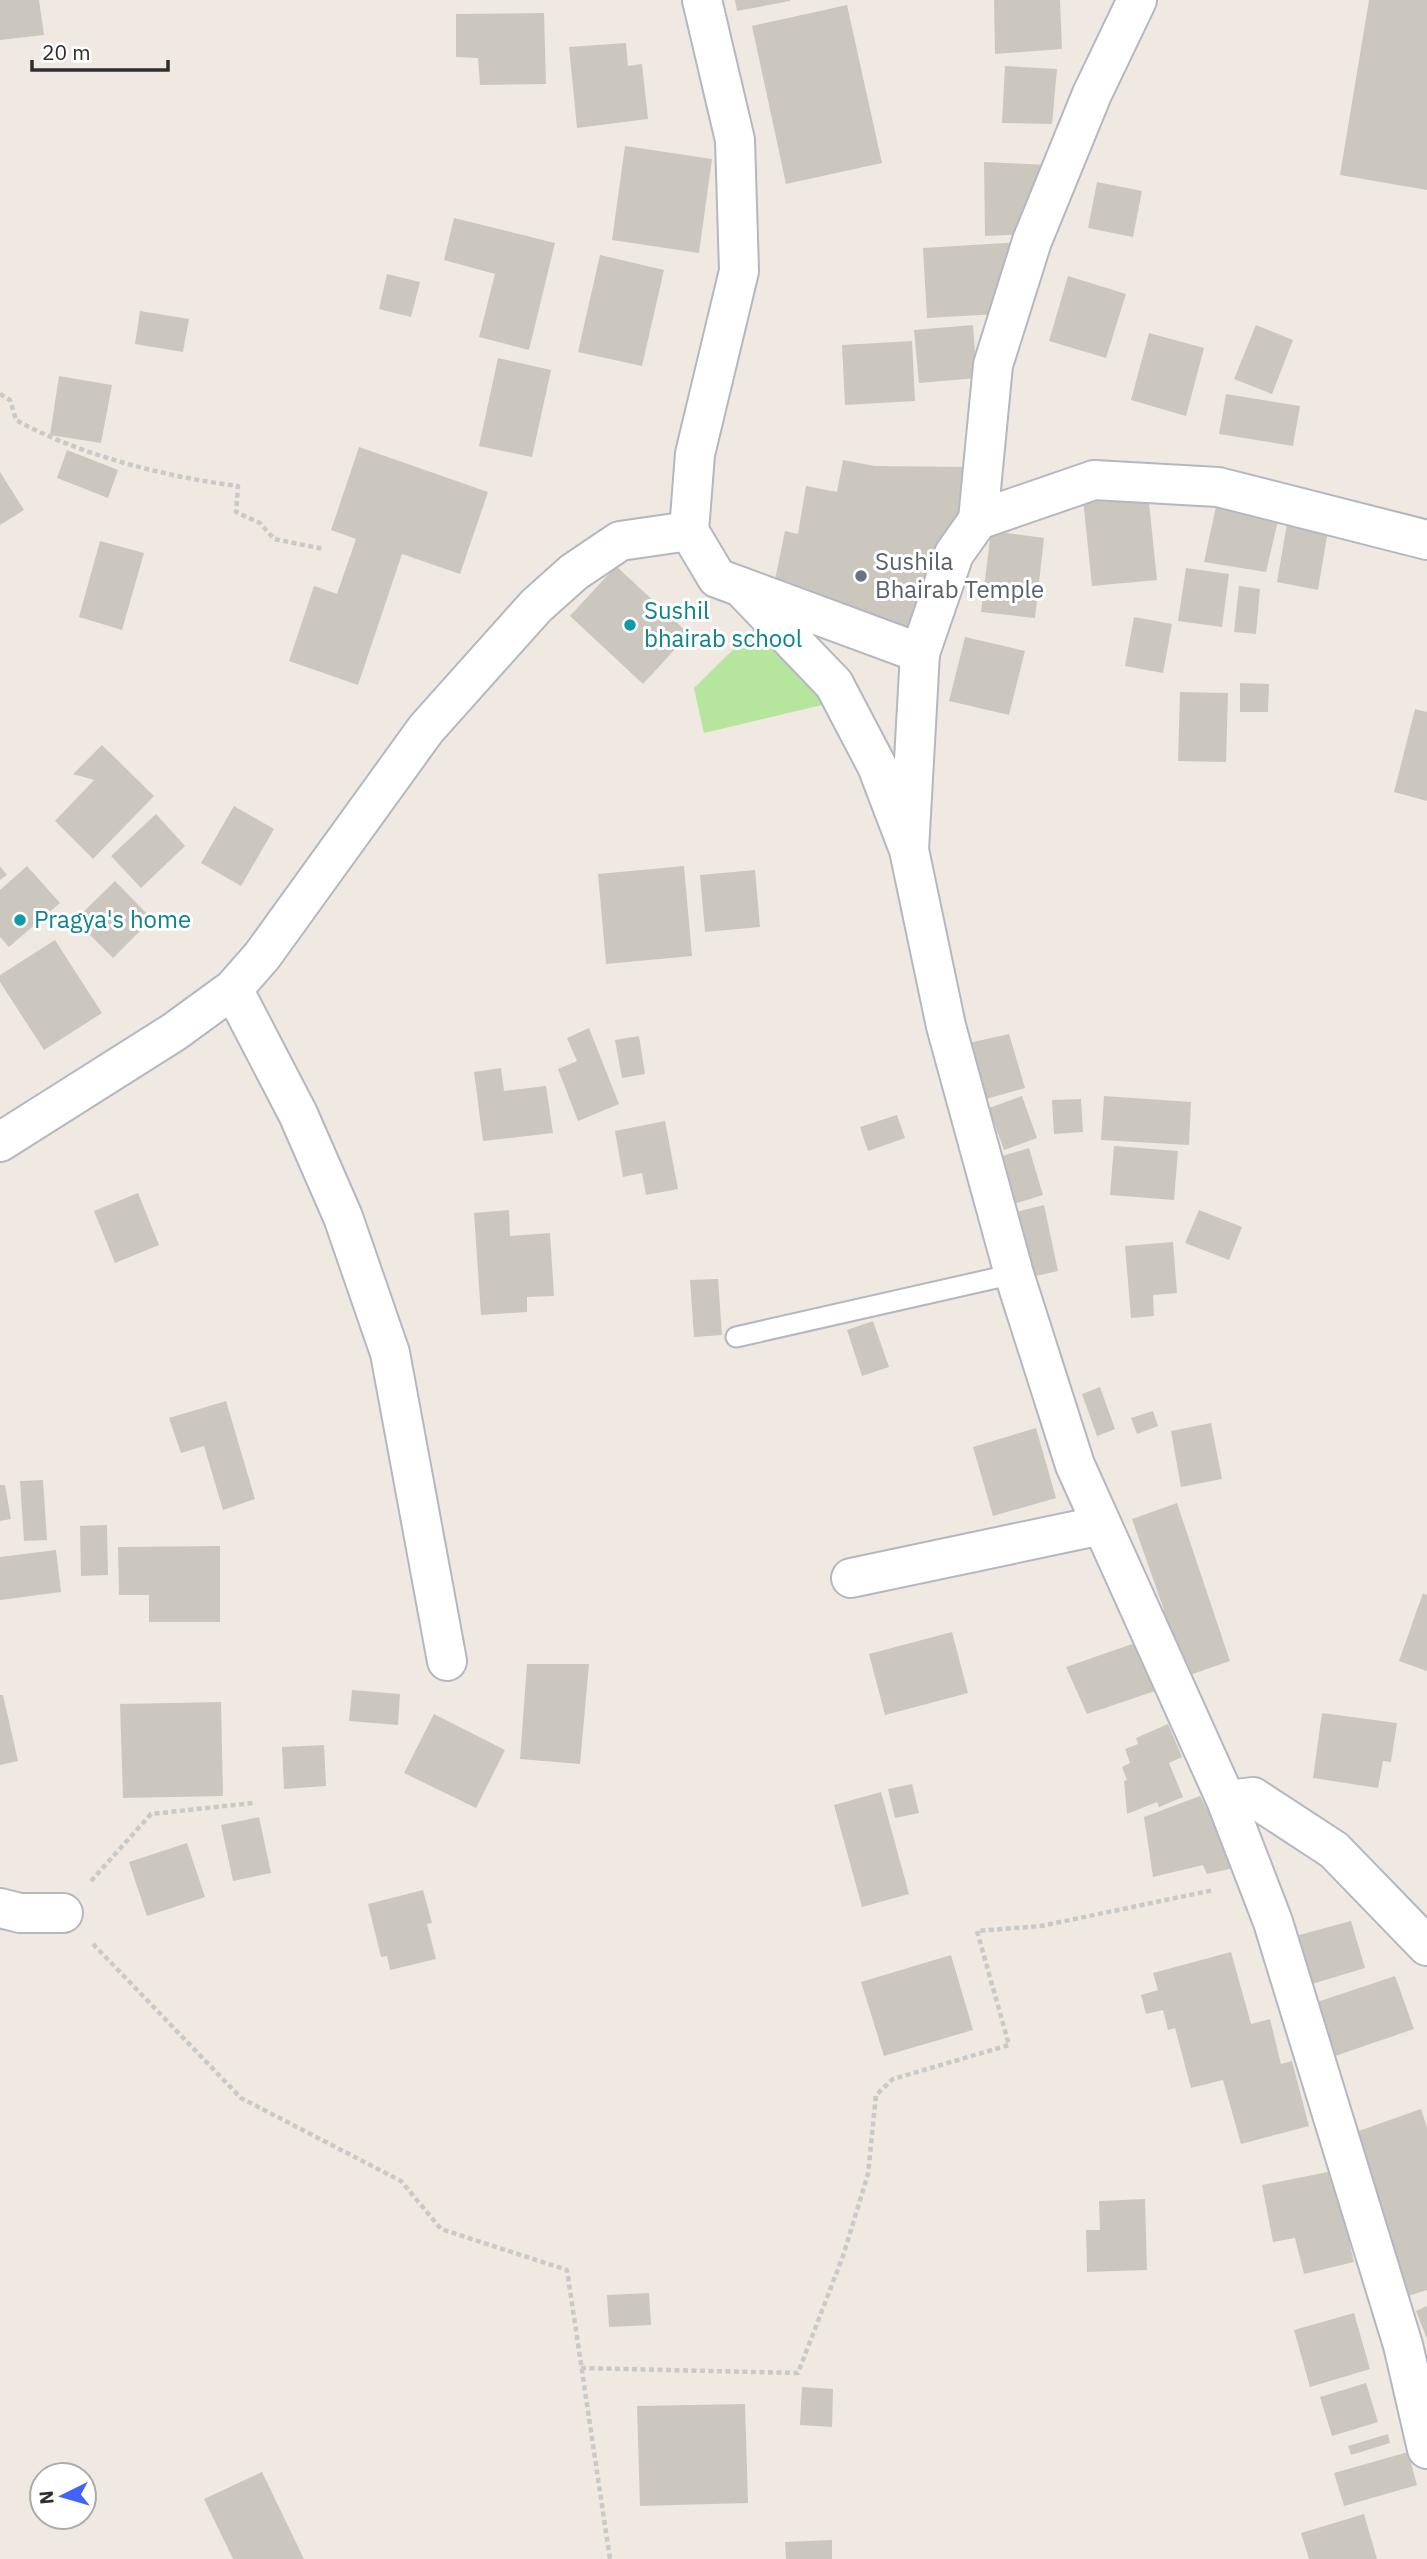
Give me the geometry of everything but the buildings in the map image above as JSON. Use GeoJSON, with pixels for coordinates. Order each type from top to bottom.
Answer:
{"type":"FeatureCollection","features":[{"type":"Feature","properties":{"kind":"street"},"geometry":{"type":"LineString","coordinates":[[702,0],[735,140],[739,271],[695,454],[689,531],[717,578],[920,653]]}},
{"type":"Feature","properties":{"kind":"street"},"geometry":{"type":"LineString","coordinates":[[909,849],[920,653],[954,554],[978,520],[993,365],[1032,241],[1092,94],[1137,0]]}},
{"type":"Feature","properties":{"kind":"street"},"geometry":{"type":"LineString","coordinates":[[978,520],[1094,480],[1218,487],[1427,540]]}},
{"type":"Feature","properties":{"kind":"street"},"geometry":{"type":"LineString","coordinates":[[0,1142],[174,1032],[233,989],[262,956],[426,729],[536,606],[574,572],[620,541],[689,531]]}},
{"type":"Feature","properties":{"kind":"street"},"geometry":{"type":"LineString","coordinates":[[741,587],[834,684],[877,766],[909,849],[946,1026],[1014,1274],[1075,1465],[1226,1800],[1273,1922],[1403,2345],[1427,2449]]}},
{"type":"Feature","properties":{"kind":"street"},"geometry":{"type":"LineString","coordinates":[[233,989],[299,1114],[343,1217],[390,1353],[447,1661]]}},
{"type":"Feature","properties":{"kind":"street"},"geometry":{"type":"LineString","coordinates":[[851,1578],[1102,1525]]}},
{"type":"Feature","properties":{"kind":"street"},"geometry":{"type":"LineString","coordinates":[[1226,1800],[1254,1797],[1334,1850],[1427,1946]]}},
{"type":"Feature","properties":{"kind":"street"},"geometry":{"type":"LineString","coordinates":[[0,1908],[20,1913],[63,1913]]}},
{"type":"Feature","properties":{"kind":"lane"},"geometry":{"type":"LineString","coordinates":[[736,1337],[1014,1274]]}},
{"type":"Feature","properties":{"kind":"path"},"geometry":{"type":"LineString","coordinates":[[0,394],[10,400],[16,421],[39,433],[117,460],[237,486],[236,512],[260,523],[274,539],[324,549]]}},
{"type":"Feature","properties":{"kind":"path"},"geometry":{"type":"LineString","coordinates":[[253,1803],[151,1814],[63,1913],[241,2098],[401,2181],[441,2229],[567,2270],[610,2559]]}},
{"type":"Feature","properties":{"kind":"path"},"geometry":{"type":"LineString","coordinates":[[581,2368],[798,2373],[843,2256],[868,2174],[876,2095],[893,2079],[1009,2045],[977,1931],[1041,1926],[1256,1881]]}},
{"type":"Feature","properties":{"kind":"green space"},"geometry":{"type":"Polygon","coordinates":[[[759,624],[826,704],[704,733],[694,688],[759,624]]]}},
{"type":"Feature","properties":{"kind":"place","name":"Sushila Bhairab Temple"},"geometry":{"type":"Point","coordinates":[861,576]}},
{"type":"Feature","properties":{"kind":"place","name":"Sushil bhairab school"},"geometry":{"type":"Point","coordinates":[630,625]}},
{"type":"Feature","properties":{"kind":"place","name":"Pragya's home"},"geometry":{"type":"Point","coordinates":[20,920]}}]}
